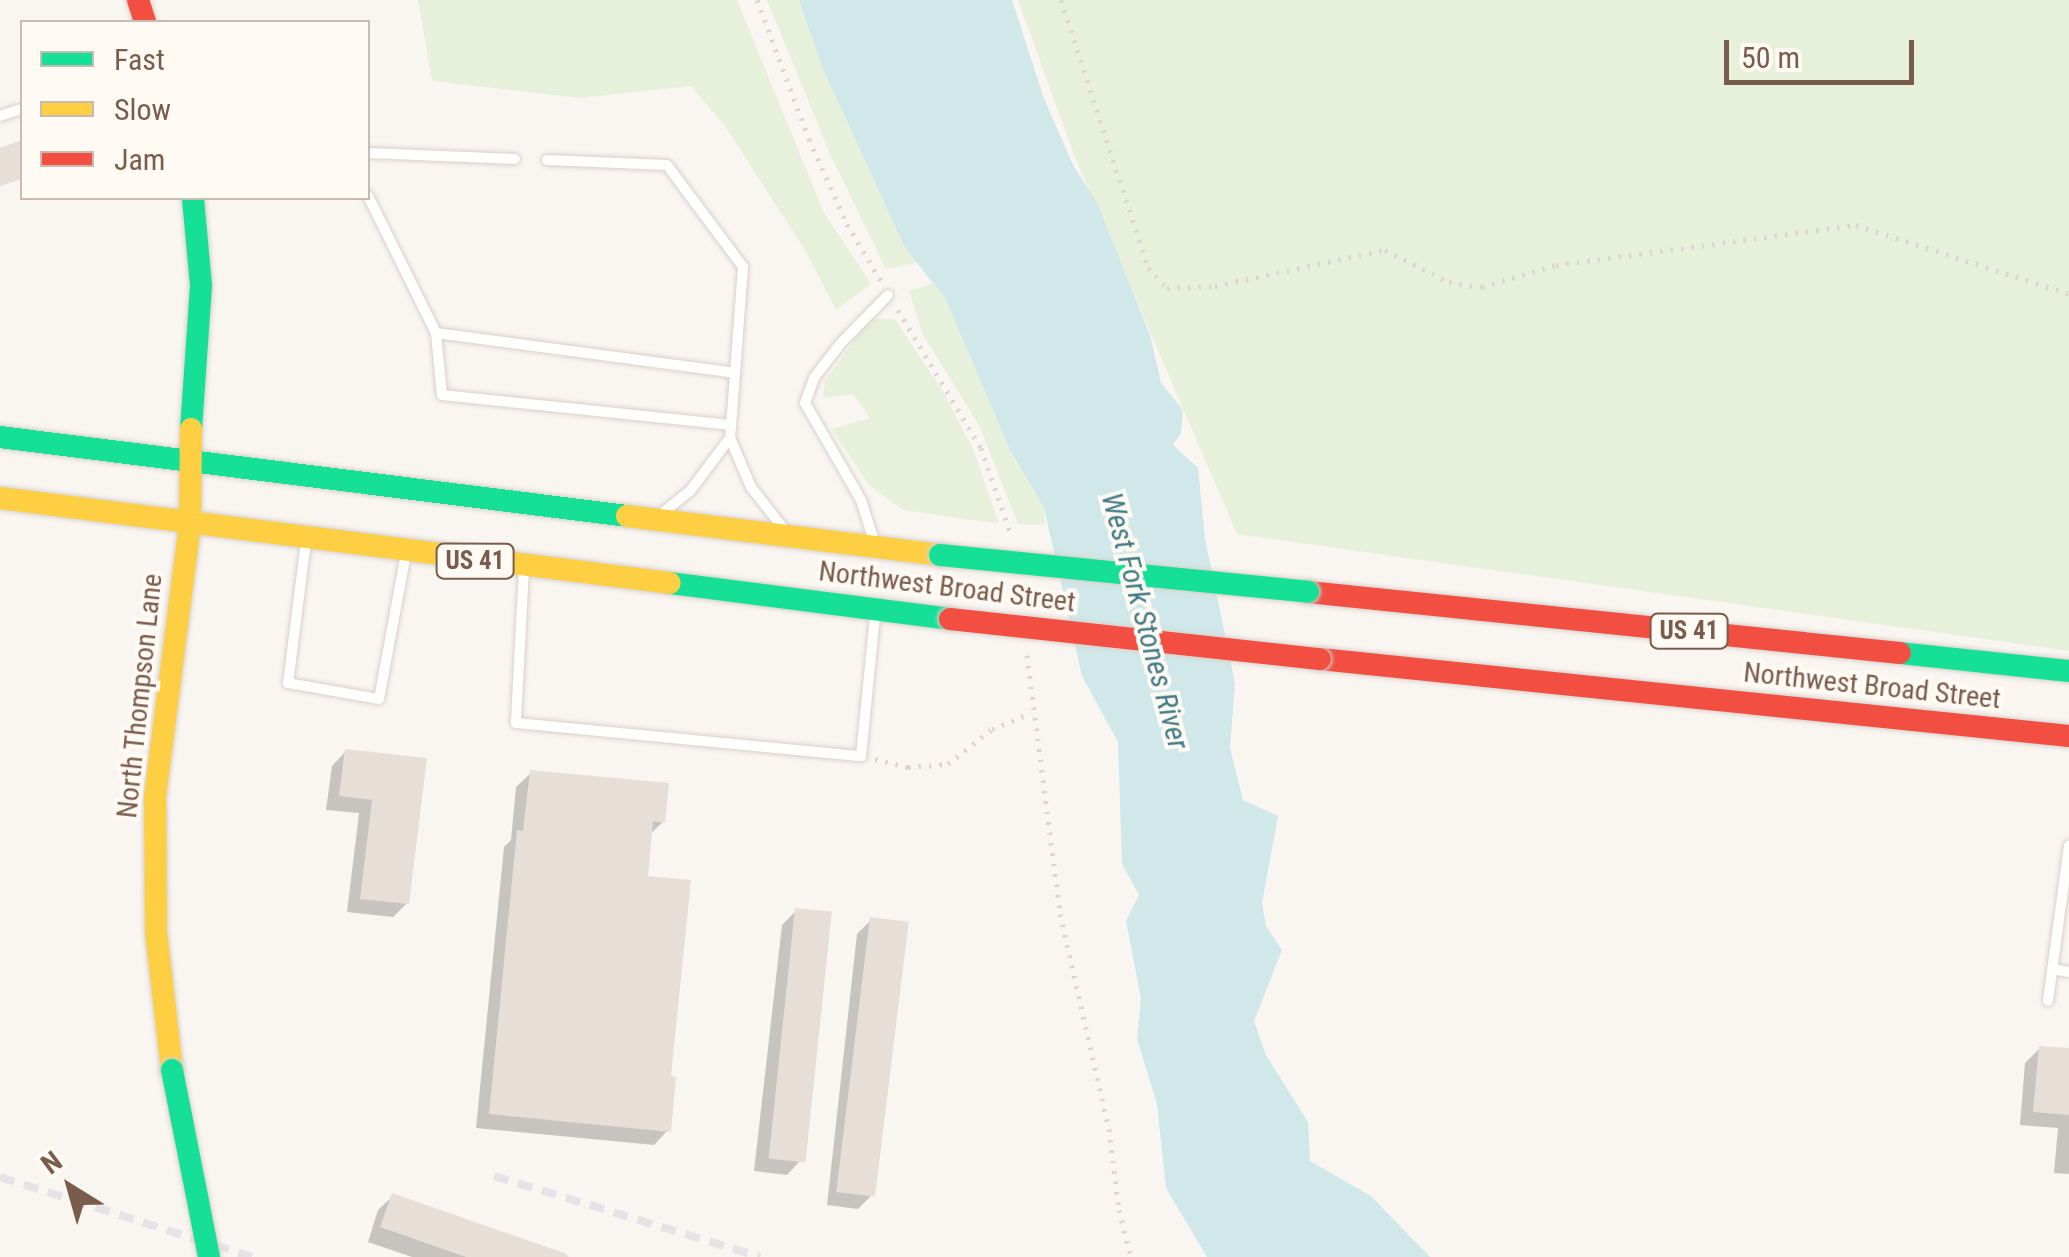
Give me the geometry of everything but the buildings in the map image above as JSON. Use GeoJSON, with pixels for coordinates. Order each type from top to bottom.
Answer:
{"type":"FeatureCollection","features":[{"type":"Feature","properties":{"kind":"main road","name":"North Thompson Lane"},"geometry":{"type":"LineString","coordinates":[[194,200],[201,285],[189,462],[190,524],[156,796],[156,931],[172,1070],[209,1257]]}},
{"type":"Feature","properties":{"kind":"main road","name":"Northwest Broad Street"},"geometry":{"type":"LineString","coordinates":[[0,437],[940,555],[2069,671]]}},
{"type":"Feature","properties":{"kind":"main road","name":"Northwest Broad Street"},"geometry":{"type":"LineString","coordinates":[[0,498],[876,610],[2069,736]]}},
{"type":"Feature","properties":{"kind":"lane"},"geometry":{"type":"LineString","coordinates":[[370,153],[516,159]]}},
{"type":"Feature","properties":{"kind":"lane"},"geometry":{"type":"LineString","coordinates":[[546,160],[667,165],[743,267],[730,438],[751,487],[790,536]]}},
{"type":"Feature","properties":{"kind":"lane"},"geometry":{"type":"LineString","coordinates":[[370,200],[436,333],[442,395],[546,402],[731,425]]}},
{"type":"Feature","properties":{"kind":"lane"},"geometry":{"type":"LineString","coordinates":[[876,547],[861,500],[805,403],[814,378],[840,342],[888,294]]}},
{"type":"Feature","properties":{"kind":"lane"},"geometry":{"type":"LineString","coordinates":[[436,333],[648,362],[679,372],[734,374]]}},
{"type":"Feature","properties":{"kind":"lane"},"geometry":{"type":"LineString","coordinates":[[481,356],[484,340]]}},
{"type":"Feature","properties":{"kind":"lane"},"geometry":{"type":"LineString","coordinates":[[514,360],[516,344]]}},
{"type":"Feature","properties":{"kind":"lane"},"geometry":{"type":"LineString","coordinates":[[552,364],[554,349]]}},
{"type":"Feature","properties":{"kind":"lane"},"geometry":{"type":"LineString","coordinates":[[579,367],[581,352]]}},
{"type":"Feature","properties":{"kind":"lane"},"geometry":{"type":"LineString","coordinates":[[611,370],[613,357]]}},
{"type":"Feature","properties":{"kind":"lane"},"geometry":{"type":"LineString","coordinates":[[646,374],[648,362]]}},
{"type":"Feature","properties":{"kind":"lane"},"geometry":{"type":"LineString","coordinates":[[653,520],[690,491],[730,438]]}},
{"type":"Feature","properties":{"kind":"lane"},"geometry":{"type":"LineString","coordinates":[[306,540],[288,683],[379,699],[406,552]]}},
{"type":"Feature","properties":{"kind":"lane"},"geometry":{"type":"LineString","coordinates":[[524,567],[516,722],[861,756],[876,610]]}},
{"type":"Feature","properties":{"kind":"lane"},"geometry":{"type":"LineString","coordinates":[[2048,1001],[2065,902],[2069,844]]}},
{"type":"Feature","properties":{"kind":"lane"},"geometry":{"type":"LineString","coordinates":[[2052,969],[2069,972]]}},
{"type":"Feature","properties":{"kind":"path"},"geometry":{"type":"LineString","coordinates":[[1061,0],[1148,268],[1167,288],[1215,286],[1385,250],[1449,282],[1482,286],[1556,265],[1856,225],[2069,294]]}},
{"type":"Feature","properties":{"kind":"path"},"geometry":{"type":"LineString","coordinates":[[861,756],[908,767],[948,764],[992,729],[1031,713]]}},
{"type":"Feature","properties":{"kind":"green space"},"geometry":{"type":"Polygon","coordinates":[[[418,0],[737,0],[824,213],[871,284],[836,310],[805,250],[725,126],[691,86],[580,98],[432,81],[418,0]]]}},
{"type":"Feature","properties":{"kind":"green space"},"geometry":{"type":"Polygon","coordinates":[[[767,0],[799,0],[822,67],[905,248],[917,263],[886,269],[830,154],[767,0]]]}},
{"type":"Feature","properties":{"kind":"green space"},"geometry":{"type":"Polygon","coordinates":[[[1018,0],[2069,0],[2069,651],[1237,534],[1074,155],[1018,0]]]}},
{"type":"Feature","properties":{"kind":"green space"},"geometry":{"type":"Polygon","coordinates":[[[933,283],[945,298],[1010,450],[1044,509],[1045,525],[1018,524],[980,427],[922,333],[909,291],[933,283]]]}},
{"type":"Feature","properties":{"kind":"green space"},"geometry":{"type":"Polygon","coordinates":[[[871,318],[895,320],[941,388],[973,449],[999,524],[903,510],[868,484],[832,429],[870,418],[853,394],[823,398],[825,381],[871,318]]]}},
{"type":"Feature","properties":{"kind":"water","name":"West Fork Stones River"},"geometry":{"type":"Polygon","coordinates":[[[799,0],[1012,0],[1043,96],[1073,165],[1097,203],[1150,335],[1161,383],[1183,410],[1181,433],[1173,445],[1198,468],[1205,539],[1235,683],[1230,748],[1243,800],[1278,816],[1262,903],[1266,926],[1282,950],[1254,1021],[1266,1055],[1308,1122],[1310,1161],[1371,1196],[1430,1257],[1207,1257],[1166,1188],[1157,1104],[1137,1039],[1141,998],[1126,921],[1139,895],[1122,864],[1118,742],[1082,676],[1044,508],[1010,450],[945,298],[905,248],[822,67],[799,0]]]}},
{"type":"Feature","properties":{"kind":"railway"},"geometry":{"type":"LineString","coordinates":[[494,1176],[760,1257]]}},
{"type":"Feature","properties":{"kind":"railway"},"geometry":{"type":"LineString","coordinates":[[0,1177],[252,1257]]}},
{"type":"Feature","properties":{"kind":"traffic: fast"},"geometry":{"type":"LineString","coordinates":[[191,429],[201,285],[193,200]]}},
{"type":"Feature","properties":{"kind":"traffic: fast"},"geometry":{"type":"LineString","coordinates":[[0,437],[627,516]]}},
{"type":"Feature","properties":{"kind":"traffic: fast"},"geometry":{"type":"LineString","coordinates":[[940,555],[1308,592]]}},
{"type":"Feature","properties":{"kind":"traffic: fast"},"geometry":{"type":"LineString","coordinates":[[670,583],[950,619]]}},
{"type":"Feature","properties":{"kind":"traffic: fast"},"geometry":{"type":"LineString","coordinates":[[1900,653],[2069,671]]}},
{"type":"Feature","properties":{"kind":"traffic: fast"},"geometry":{"type":"LineString","coordinates":[[172,1070],[209,1257]]}},
{"type":"Feature","properties":{"kind":"traffic: slow"},"geometry":{"type":"LineString","coordinates":[[172,1070],[156,931],[155,797],[190,524],[191,429]]}},
{"type":"Feature","properties":{"kind":"traffic: slow"},"geometry":{"type":"LineString","coordinates":[[0,498],[670,583]]}},
{"type":"Feature","properties":{"kind":"traffic: slow"},"geometry":{"type":"LineString","coordinates":[[627,516],[940,555]]}},
{"type":"Feature","properties":{"kind":"traffic: jam"},"geometry":{"type":"LineString","coordinates":[[138,0],[144,20]]}},
{"type":"Feature","properties":{"kind":"traffic: jam"},"geometry":{"type":"LineString","coordinates":[[1308,592],[1900,653]]}},
{"type":"Feature","properties":{"kind":"traffic: jam"},"geometry":{"type":"LineString","coordinates":[[950,619],[1320,659]]}},
{"type":"Feature","properties":{"kind":"traffic: jam"},"geometry":{"type":"LineString","coordinates":[[1320,659],[2069,736]]}}]}
